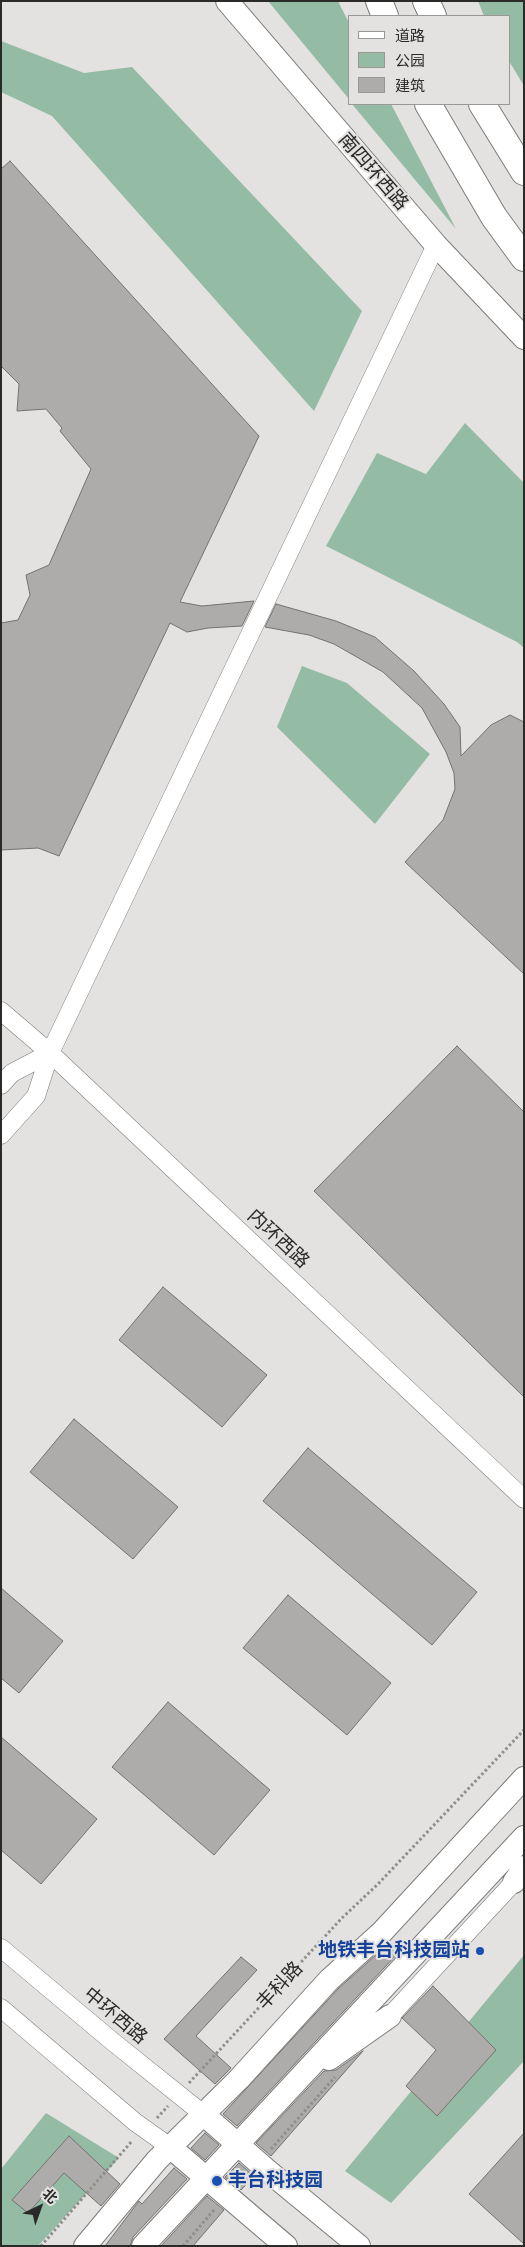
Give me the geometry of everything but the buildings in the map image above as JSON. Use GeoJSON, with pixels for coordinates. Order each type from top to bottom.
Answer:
{"type":"FeatureCollection","features":[{"type":"Feature","properties":{"kind":"highway"},"geometry":{"type":"LineString","coordinates":[[379,1],[385,15]]}},
{"type":"Feature","properties":{"kind":"highway"},"geometry":{"type":"LineString","coordinates":[[426,1],[433,15]]}},
{"type":"Feature","properties":{"kind":"highway"},"geometry":{"type":"LineString","coordinates":[[429,105],[494,217],[524,258]]}},
{"type":"Feature","properties":{"kind":"highway"},"geometry":{"type":"LineString","coordinates":[[483,105],[524,172]]}},
{"type":"Feature","properties":{"kind":"main road","name":"南四环西路"},"geometry":{"type":"LineString","coordinates":[[227,1],[436,245],[524,338]]}},
{"type":"Feature","properties":{"kind":"main road","name":"丰科路"},"geometry":{"type":"LineString","coordinates":[[85,2244],[170,2147],[239,2079],[329,1980],[382,1932],[524,1778]]}},
{"type":"Feature","properties":{"kind":"main road"},"geometry":{"type":"LineString","coordinates":[[143,2246],[524,1838]]}},
{"type":"Feature","properties":{"kind":"main road"},"geometry":{"type":"LineString","coordinates":[[304,2073],[331,2058],[390,2016]]}},
{"type":"Feature","properties":{"kind":"main road"},"geometry":{"type":"LineString","coordinates":[[203,2114],[258,2163],[359,2246]]}},
{"type":"Feature","properties":{"kind":"main road"},"geometry":{"type":"LineString","coordinates":[[170,2147],[286,2246]]}},
{"type":"Feature","properties":{"kind":"street"},"geometry":{"type":"LineString","coordinates":[[1,1135],[36,1096],[50,1053],[436,245]]}},
{"type":"Feature","properties":{"kind":"street","name":"内环西路"},"geometry":{"type":"LineString","coordinates":[[1,1012],[50,1053],[524,1499]]}},
{"type":"Feature","properties":{"kind":"street"},"geometry":{"type":"LineString","coordinates":[[1,1086],[12,1073],[50,1053]]}},
{"type":"Feature","properties":{"kind":"street"},"geometry":{"type":"LineString","coordinates":[[390,2016],[519,1874]]}},
{"type":"Feature","properties":{"kind":"street","name":"中环西路"},"geometry":{"type":"LineString","coordinates":[[1,1948],[203,2114]]}},
{"type":"Feature","properties":{"kind":"street"},"geometry":{"type":"LineString","coordinates":[[1,2008],[146,2130],[170,2147]]}},
{"type":"Feature","properties":{"kind":"path","name":"丰科路"},"geometry":{"type":"LineString","coordinates":[[41,2246],[128,2143],[146,2130],[342,1918],[378,1884],[524,1730]]}},
{"type":"Feature","properties":{"kind":"path"},"geometry":{"type":"LineString","coordinates":[[258,2163],[339,2073]]}},
{"type":"Feature","properties":{"kind":"path"},"geometry":{"type":"LineString","coordinates":[[183,2246],[227,2196]]}},
{"type":"Feature","properties":{"kind":"green space"},"geometry":{"type":"Polygon","coordinates":[[[268,1],[338,1],[348,21],[348,98],[268,1]]]}},
{"type":"Feature","properties":{"kind":"green space"},"geometry":{"type":"Polygon","coordinates":[[[478,1],[524,1],[524,86],[510,63],[510,15],[484,15],[478,1]]]}},
{"type":"Feature","properties":{"kind":"green space"},"geometry":{"type":"Polygon","coordinates":[[[1,41],[84,73],[132,67],[362,311],[314,411],[52,116],[1,92],[1,41]]]}},
{"type":"Feature","properties":{"kind":"green space"},"geometry":{"type":"Polygon","coordinates":[[[353,105],[392,105],[456,229],[353,105]]]}},
{"type":"Feature","properties":{"kind":"green space"},"geometry":{"type":"Polygon","coordinates":[[[465,423],[524,483],[524,648],[517,642],[326,546],[377,453],[426,474],[465,423]]]}},
{"type":"Feature","properties":{"kind":"green space"},"geometry":{"type":"Polygon","coordinates":[[[302,666],[347,683],[430,754],[375,824],[277,727],[302,666]]]}},
{"type":"Feature","properties":{"kind":"green space"},"geometry":{"type":"Polygon","coordinates":[[[524,1955],[524,2061],[391,2203],[345,2171],[524,1955]]]}},
{"type":"Feature","properties":{"kind":"green space"},"geometry":{"type":"Polygon","coordinates":[[[46,2113],[119,2158],[38,2246],[1,2246],[1,2169],[46,2113]]]}},
{"type":"Feature","properties":{"kind":"place","name":"地铁丰台科技园站"},"geometry":{"type":"Point","coordinates":[480,1951]}},
{"type":"Feature","properties":{"kind":"place","name":"丰台科技园"},"geometry":{"type":"Point","coordinates":[217,2181]}}]}
